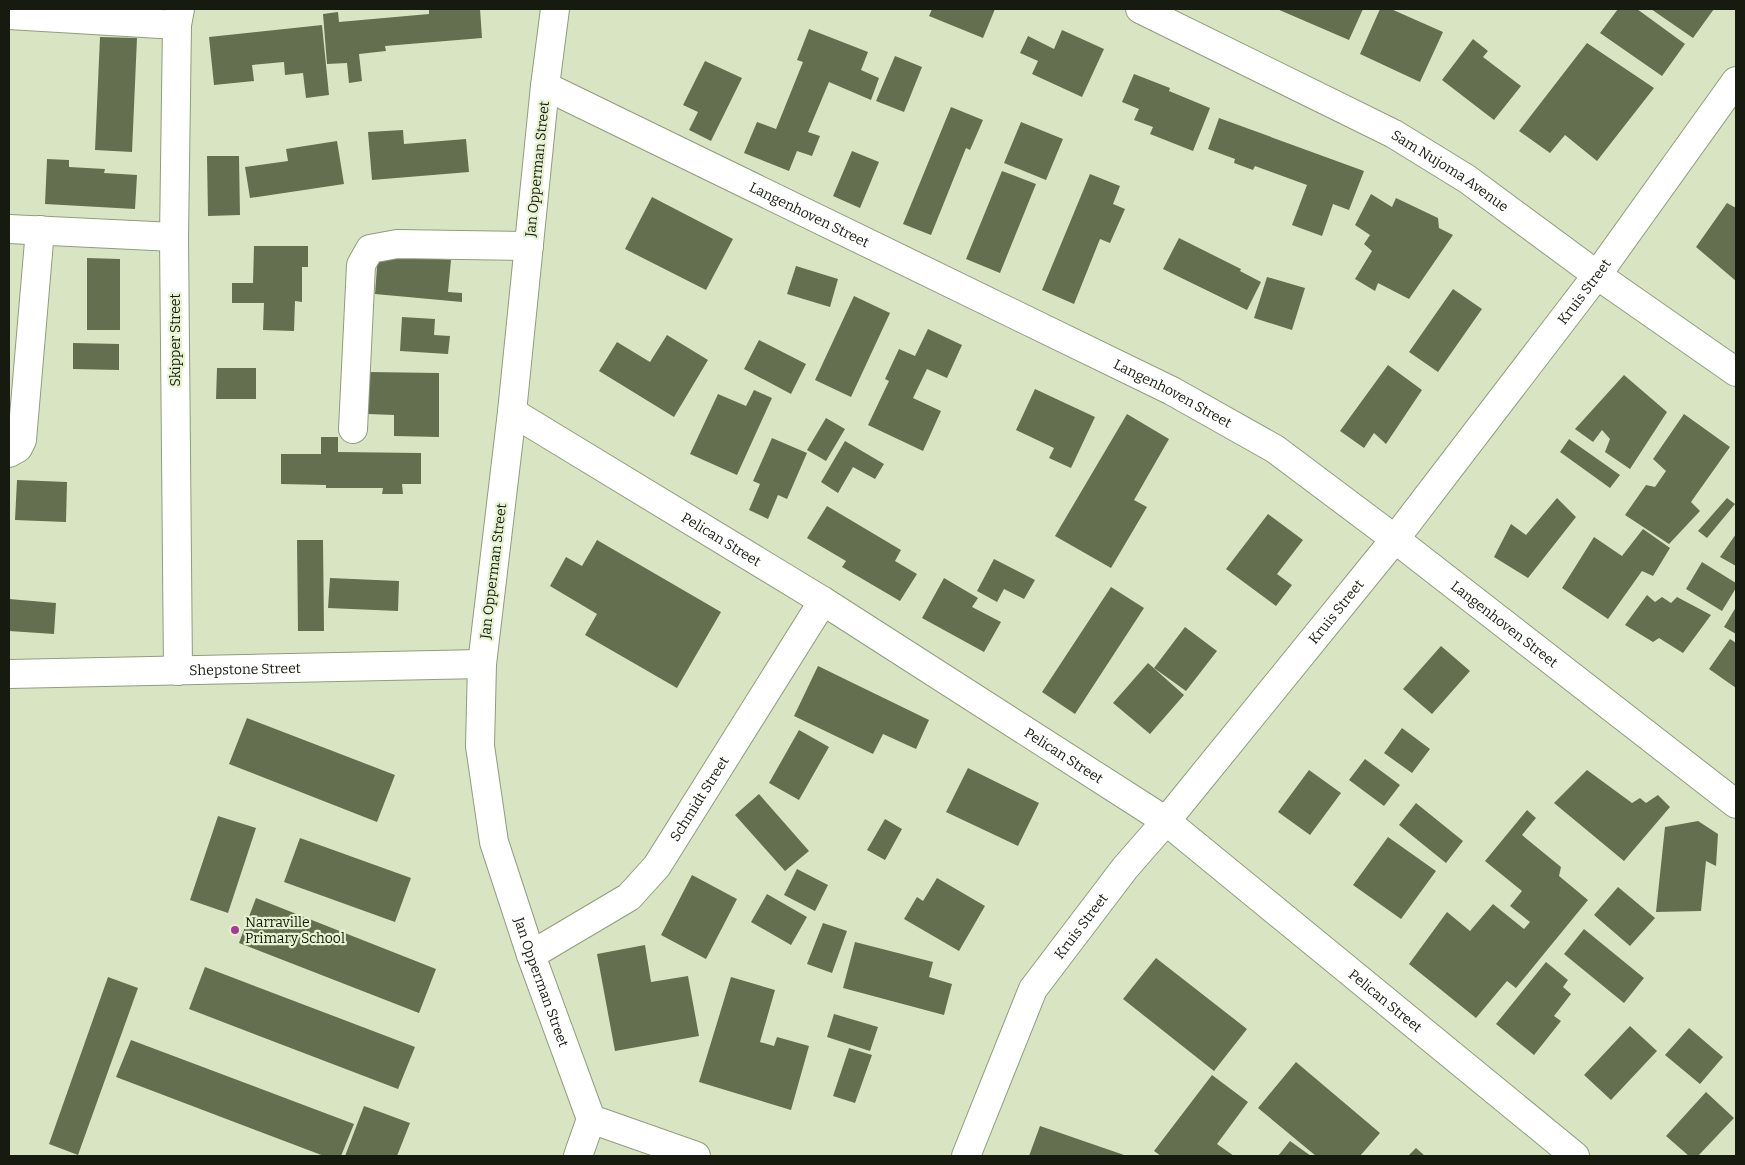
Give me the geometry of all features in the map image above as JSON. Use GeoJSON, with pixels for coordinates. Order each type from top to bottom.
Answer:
{"type":"FeatureCollection","features":[{"type":"Feature","properties":{"kind":"street","name":"Jan Opperman Street"},"geometry":{"type":"LineString","coordinates":[[555,9],[545,86],[512,412],[482,664],[480,746],[494,842],[591,1119]]}},
{"type":"Feature","properties":{"kind":"street","name":"Sam Nujoma Avenue"},"geometry":{"type":"LineString","coordinates":[[1140,9],[1394,134],[1467,179],[1597,275],[1736,372]]}},
{"type":"Feature","properties":{"kind":"street"},"geometry":{"type":"LineString","coordinates":[[9,15],[178,17]]}},
{"type":"Feature","properties":{"kind":"street","name":"Skipper Street"},"geometry":{"type":"LineString","coordinates":[[178,17],[174,237],[178,671]]}},
{"type":"Feature","properties":{"kind":"street","name":"Kruis Street"},"geometry":{"type":"LineString","coordinates":[[966,1156],[1033,989],[1125,868],[1166,821],[1394,539],[1597,275],[1736,82]]}},
{"type":"Feature","properties":{"kind":"street","name":"Langenhoven Street"},"geometry":{"type":"LineString","coordinates":[[545,86],[1172,391],[1275,449],[1736,804]]}},
{"type":"Feature","properties":{"kind":"street"},"geometry":{"type":"LineString","coordinates":[[9,229],[174,237]]}},
{"type":"Feature","properties":{"kind":"street"},"geometry":{"type":"LineString","coordinates":[[9,453],[18,448],[22,440],[40,230]]}},
{"type":"Feature","properties":{"kind":"street"},"geometry":{"type":"LineString","coordinates":[[353,429],[361,265],[370,249],[397,244],[529,246]]}},
{"type":"Feature","properties":{"kind":"street","name":"Pelican Street"},"geometry":{"type":"LineString","coordinates":[[512,412],[823,601],[1166,821],[1574,1156]]}},
{"type":"Feature","properties":{"kind":"street","name":"Schmidt Street"},"geometry":{"type":"LineString","coordinates":[[532,955],[629,897],[657,866],[823,601]]}},
{"type":"Feature","properties":{"kind":"street","name":"Shepstone Street"},"geometry":{"type":"LineString","coordinates":[[9,674],[482,664]]}},
{"type":"Feature","properties":{"kind":"street"},"geometry":{"type":"LineString","coordinates":[[578,1156],[591,1119],[696,1156]]}},
{"type":"Feature","properties":{"kind":"building"},"geometry":{"type":"Polygon","coordinates":[[[429,9],[480,9],[482,38],[385,46],[386,51],[359,54],[362,81],[349,83],[347,63],[327,64],[323,14],[338,12],[339,22],[429,14],[429,9]]]}},
{"type":"Feature","properties":{"kind":"building"},"geometry":{"type":"Polygon","coordinates":[[[932,9],[995,9],[983,38],[929,16],[932,9]]]}},
{"type":"Feature","properties":{"kind":"building"},"geometry":{"type":"Polygon","coordinates":[[[1277,9],[1363,9],[1349,40],[1277,9]]]}},
{"type":"Feature","properties":{"kind":"building"},"geometry":{"type":"Polygon","coordinates":[[[1380,9],[1391,9],[1443,32],[1420,82],[1360,54],[1380,9]]]}},
{"type":"Feature","properties":{"kind":"building"},"geometry":{"type":"Polygon","coordinates":[[[1618,9],[1637,9],[1685,44],[1662,76],[1600,33],[1618,9]]]}},
{"type":"Feature","properties":{"kind":"building"},"geometry":{"type":"Polygon","coordinates":[[[1651,9],[1714,9],[1693,38],[1651,9]]]}},
{"type":"Feature","properties":{"kind":"building"},"geometry":{"type":"Polygon","coordinates":[[[322,25],[329,95],[306,98],[303,73],[285,75],[284,62],[252,65],[254,81],[214,85],[209,37],[322,25]]]}},
{"type":"Feature","properties":{"kind":"building"},"geometry":{"type":"Polygon","coordinates":[[[809,29],[868,52],[861,70],[879,78],[871,100],[829,82],[808,132],[820,136],[812,156],[797,151],[789,171],[744,153],[757,122],[776,129],[803,62],[797,60],[809,29]]]}},
{"type":"Feature","properties":{"kind":"building"},"geometry":{"type":"Polygon","coordinates":[[[1062,30],[1104,49],[1082,97],[1032,74],[1038,61],[1020,53],[1028,36],[1054,49],[1062,30]]]}},
{"type":"Feature","properties":{"kind":"building"},"geometry":{"type":"Polygon","coordinates":[[[100,37],[137,38],[132,152],[95,150],[100,37]]]}},
{"type":"Feature","properties":{"kind":"building"},"geometry":{"type":"Polygon","coordinates":[[[1473,39],[1488,51],[1483,57],[1521,86],[1494,120],[1442,80],[1473,39]]]}},
{"type":"Feature","properties":{"kind":"building"},"geometry":{"type":"Polygon","coordinates":[[[1587,43],[1654,88],[1597,161],[1565,135],[1550,153],[1519,131],[1587,43]]]}},
{"type":"Feature","properties":{"kind":"building"},"geometry":{"type":"Polygon","coordinates":[[[895,56],[922,67],[904,112],[876,101],[895,56]]]}},
{"type":"Feature","properties":{"kind":"building"},"geometry":{"type":"Polygon","coordinates":[[[705,61],[742,78],[711,141],[689,130],[698,112],[683,105],[705,61]]]}},
{"type":"Feature","properties":{"kind":"building"},"geometry":{"type":"Polygon","coordinates":[[[1134,74],[1170,88],[1169,91],[1210,108],[1193,151],[1150,134],[1153,127],[1134,120],[1139,109],[1122,102],[1134,74]]]}},
{"type":"Feature","properties":{"kind":"building"},"geometry":{"type":"Polygon","coordinates":[[[951,107],[983,120],[970,150],[966,148],[931,235],[903,224],[951,107]]]}},
{"type":"Feature","properties":{"kind":"building"},"geometry":{"type":"Polygon","coordinates":[[[1219,118],[1364,171],[1349,210],[1333,204],[1322,236],[1292,225],[1307,185],[1255,166],[1253,170],[1234,163],[1235,159],[1208,149],[1219,118]]]}},
{"type":"Feature","properties":{"kind":"building"},"geometry":{"type":"Polygon","coordinates":[[[1021,122],[1063,139],[1046,180],[1004,163],[1021,122]]]}},
{"type":"Feature","properties":{"kind":"building"},"geometry":{"type":"Polygon","coordinates":[[[403,130],[404,144],[466,139],[469,172],[372,180],[368,132],[403,130]]]}},
{"type":"Feature","properties":{"kind":"building"},"geometry":{"type":"Polygon","coordinates":[[[337,141],[344,184],[250,198],[245,167],[288,161],[286,149],[337,141]]]}},
{"type":"Feature","properties":{"kind":"building"},"geometry":{"type":"Polygon","coordinates":[[[852,151],[879,162],[860,208],[833,196],[852,151]]]}},
{"type":"Feature","properties":{"kind":"building"},"geometry":{"type":"Polygon","coordinates":[[[207,156],[239,156],[240,215],[208,216],[207,156]]]}},
{"type":"Feature","properties":{"kind":"building"},"geometry":{"type":"Polygon","coordinates":[[[47,159],[69,160],[69,167],[105,169],[104,173],[137,175],[135,209],[45,204],[47,159]]]}},
{"type":"Feature","properties":{"kind":"building"},"geometry":{"type":"Polygon","coordinates":[[[1002,171],[1036,184],[1000,273],[966,259],[1002,171]]]}},
{"type":"Feature","properties":{"kind":"building"},"geometry":{"type":"Polygon","coordinates":[[[1090,174],[1120,186],[1113,204],[1125,209],[1110,243],[1100,239],[1074,304],[1042,290],[1090,174]]]}},
{"type":"Feature","properties":{"kind":"building"},"geometry":{"type":"Polygon","coordinates":[[[1371,194],[1392,207],[1396,198],[1438,218],[1439,228],[1453,235],[1409,299],[1378,283],[1375,291],[1355,279],[1372,251],[1364,244],[1370,235],[1355,225],[1371,194]]]}},
{"type":"Feature","properties":{"kind":"building"},"geometry":{"type":"Polygon","coordinates":[[[652,197],[733,239],[706,290],[625,249],[652,197]]]}},
{"type":"Feature","properties":{"kind":"building"},"geometry":{"type":"Polygon","coordinates":[[[1727,203],[1736,208],[1736,281],[1696,247],[1727,203]]]}},
{"type":"Feature","properties":{"kind":"building"},"geometry":{"type":"Polygon","coordinates":[[[1179,238],[1241,269],[1240,271],[1261,282],[1247,310],[1163,269],[1179,238]]]}},
{"type":"Feature","properties":{"kind":"building"},"geometry":{"type":"Polygon","coordinates":[[[254,246],[308,246],[308,267],[302,267],[302,302],[295,301],[294,331],[263,330],[264,303],[232,303],[232,283],[253,283],[254,246]]]}},
{"type":"Feature","properties":{"kind":"building"},"geometry":{"type":"Polygon","coordinates":[[[378,254],[451,260],[448,292],[462,293],[462,302],[375,294],[378,254]]]}},
{"type":"Feature","properties":{"kind":"building"},"geometry":{"type":"Polygon","coordinates":[[[87,258],[120,259],[120,330],[87,330],[87,258]]]}},
{"type":"Feature","properties":{"kind":"building"},"geometry":{"type":"Polygon","coordinates":[[[796,266],[838,279],[830,307],[787,294],[796,266]]]}},
{"type":"Feature","properties":{"kind":"building"},"geometry":{"type":"Polygon","coordinates":[[[1267,277],[1305,288],[1292,330],[1254,318],[1267,277]]]}},
{"type":"Feature","properties":{"kind":"building"},"geometry":{"type":"Polygon","coordinates":[[[1453,289],[1482,309],[1438,372],[1409,352],[1453,289]]]}},
{"type":"Feature","properties":{"kind":"building"},"geometry":{"type":"Polygon","coordinates":[[[854,296],[890,313],[851,397],[815,380],[854,296]]]}},
{"type":"Feature","properties":{"kind":"building"},"geometry":{"type":"Polygon","coordinates":[[[402,317],[435,319],[434,335],[450,336],[448,354],[400,351],[402,317]]]}},
{"type":"Feature","properties":{"kind":"building"},"geometry":{"type":"Polygon","coordinates":[[[928,329],[962,345],[947,378],[927,369],[913,398],[941,411],[923,451],[868,425],[889,381],[885,379],[899,349],[915,356],[928,329]]]}},
{"type":"Feature","properties":{"kind":"building"},"geometry":{"type":"Polygon","coordinates":[[[667,335],[708,360],[674,417],[599,371],[617,342],[650,362],[667,335]]]}},
{"type":"Feature","properties":{"kind":"building"},"geometry":{"type":"Polygon","coordinates":[[[759,340],[806,364],[791,394],[744,369],[759,340]]]}},
{"type":"Feature","properties":{"kind":"building"},"geometry":{"type":"Polygon","coordinates":[[[73,343],[119,344],[119,370],[73,369],[73,343]]]}},
{"type":"Feature","properties":{"kind":"building"},"geometry":{"type":"Polygon","coordinates":[[[1388,365],[1422,390],[1386,444],[1374,433],[1364,448],[1340,431],[1388,365]]]}},
{"type":"Feature","properties":{"kind":"building"},"geometry":{"type":"Polygon","coordinates":[[[217,368],[256,368],[256,399],[216,399],[217,368]]]}},
{"type":"Feature","properties":{"kind":"building"},"geometry":{"type":"Polygon","coordinates":[[[369,372],[439,373],[439,437],[394,436],[394,415],[368,414],[369,372]]]}},
{"type":"Feature","properties":{"kind":"building"},"geometry":{"type":"Polygon","coordinates":[[[1624,375],[1667,412],[1630,469],[1605,452],[1610,439],[1602,430],[1593,442],[1575,429],[1624,375]]]}},
{"type":"Feature","properties":{"kind":"building"},"geometry":{"type":"Polygon","coordinates":[[[1035,389],[1095,417],[1071,468],[1049,458],[1054,448],[1016,430],[1035,389]]]}},
{"type":"Feature","properties":{"kind":"building"},"geometry":{"type":"Polygon","coordinates":[[[754,390],[772,398],[737,475],[690,454],[718,394],[746,406],[754,390]]]}},
{"type":"Feature","properties":{"kind":"building"},"geometry":{"type":"Polygon","coordinates":[[[1127,414],[1169,439],[1134,500],[1147,507],[1111,568],[1055,536],[1127,414]]]}},
{"type":"Feature","properties":{"kind":"building"},"geometry":{"type":"Polygon","coordinates":[[[1684,414],[1730,447],[1691,502],[1700,511],[1669,544],[1625,515],[1646,485],[1655,487],[1666,471],[1653,459],[1684,414]]]}},
{"type":"Feature","properties":{"kind":"building"},"geometry":{"type":"Polygon","coordinates":[[[826,418],[845,429],[826,461],[807,450],[826,418]]]}},
{"type":"Feature","properties":{"kind":"building"},"geometry":{"type":"Polygon","coordinates":[[[321,437],[338,437],[338,452],[421,453],[421,484],[402,484],[403,494],[382,494],[383,488],[326,488],[326,485],[281,484],[281,454],[321,454],[321,437]]]}},
{"type":"Feature","properties":{"kind":"building"},"geometry":{"type":"Polygon","coordinates":[[[772,438],[807,453],[787,499],[778,495],[768,519],[749,510],[760,484],[753,481],[772,438]]]}},
{"type":"Feature","properties":{"kind":"building"},"geometry":{"type":"Polygon","coordinates":[[[1569,439],[1620,475],[1610,488],[1560,452],[1569,439]]]}},
{"type":"Feature","properties":{"kind":"building"},"geometry":{"type":"Polygon","coordinates":[[[845,441],[884,464],[875,479],[853,467],[838,493],[821,482],[845,441]]]}},
{"type":"Feature","properties":{"kind":"building"},"geometry":{"type":"Polygon","coordinates":[[[17,480],[67,482],[66,522],[15,520],[17,480]]]}},
{"type":"Feature","properties":{"kind":"building"},"geometry":{"type":"Polygon","coordinates":[[[1557,498],[1576,517],[1528,578],[1494,557],[1511,524],[1526,535],[1557,498]]]}},
{"type":"Feature","properties":{"kind":"building"},"geometry":{"type":"Polygon","coordinates":[[[1727,498],[1735,504],[1707,538],[1698,531],[1727,498]]]}},
{"type":"Feature","properties":{"kind":"building"},"geometry":{"type":"Polygon","coordinates":[[[827,506],[901,550],[895,561],[917,574],[900,601],[842,567],[846,561],[807,538],[827,506]]]}},
{"type":"Feature","properties":{"kind":"building"},"geometry":{"type":"Polygon","coordinates":[[[1268,514],[1303,540],[1277,574],[1292,585],[1276,606],[1226,569],[1268,514]]]}},
{"type":"Feature","properties":{"kind":"building"},"geometry":{"type":"Polygon","coordinates":[[[1643,529],[1670,548],[1653,576],[1642,571],[1608,619],[1562,588],[1594,537],[1622,556],[1643,529]]]}},
{"type":"Feature","properties":{"kind":"building"},"geometry":{"type":"Polygon","coordinates":[[[1736,534],[1736,566],[1720,557],[1736,534]]]}},
{"type":"Feature","properties":{"kind":"building"},"geometry":{"type":"Polygon","coordinates":[[[297,540],[323,540],[324,631],[298,631],[297,540]]]}},
{"type":"Feature","properties":{"kind":"building"},"geometry":{"type":"Polygon","coordinates":[[[597,540],[721,612],[677,688],[585,635],[597,614],[550,586],[566,557],[582,566],[597,540]]]}},
{"type":"Feature","properties":{"kind":"building"},"geometry":{"type":"Polygon","coordinates":[[[994,559],[1035,580],[1024,599],[1004,589],[997,602],[977,591],[994,559]]]}},
{"type":"Feature","properties":{"kind":"building"},"geometry":{"type":"Polygon","coordinates":[[[1702,562],[1736,583],[1736,588],[1722,611],[1686,589],[1702,562]]]}},
{"type":"Feature","properties":{"kind":"building"},"geometry":{"type":"Polygon","coordinates":[[[330,578],[399,581],[398,611],[328,608],[330,578]]]}},
{"type":"Feature","properties":{"kind":"building"},"geometry":{"type":"Polygon","coordinates":[[[944,578],[978,598],[972,607],[1001,622],[984,652],[922,618],[944,578]]]}},
{"type":"Feature","properties":{"kind":"building"},"geometry":{"type":"Polygon","coordinates":[[[1111,587],[1144,608],[1075,714],[1042,692],[1111,587]]]}},
{"type":"Feature","properties":{"kind":"building"},"geometry":{"type":"Polygon","coordinates":[[[1647,595],[1655,602],[1662,597],[1671,603],[1677,597],[1711,615],[1683,653],[1659,638],[1653,642],[1625,625],[1647,595]]]}},
{"type":"Feature","properties":{"kind":"building"},"geometry":{"type":"Polygon","coordinates":[[[9,599],[56,603],[54,634],[9,631],[9,599]]]}},
{"type":"Feature","properties":{"kind":"building"},"geometry":{"type":"Polygon","coordinates":[[[1736,607],[1736,634],[1724,627],[1736,607]]]}},
{"type":"Feature","properties":{"kind":"building"},"geometry":{"type":"Polygon","coordinates":[[[1185,627],[1217,651],[1186,691],[1154,668],[1185,627]]]}},
{"type":"Feature","properties":{"kind":"building"},"geometry":{"type":"Polygon","coordinates":[[[1730,639],[1736,643],[1736,688],[1709,669],[1730,639]]]}},
{"type":"Feature","properties":{"kind":"building"},"geometry":{"type":"Polygon","coordinates":[[[1441,646],[1470,671],[1432,714],[1403,689],[1441,646]]]}},
{"type":"Feature","properties":{"kind":"building"},"geometry":{"type":"Polygon","coordinates":[[[1148,663],[1184,695],[1150,734],[1113,703],[1148,663]]]}},
{"type":"Feature","properties":{"kind":"building"},"geometry":{"type":"Polygon","coordinates":[[[818,666],[929,720],[916,749],[883,734],[873,754],[794,716],[818,666]]]}},
{"type":"Feature","properties":{"kind":"building"},"geometry":{"type":"Polygon","coordinates":[[[247,718],[395,775],[377,822],[229,764],[247,718]]]}},
{"type":"Feature","properties":{"kind":"building"},"geometry":{"type":"Polygon","coordinates":[[[1402,728],[1430,749],[1412,773],[1384,753],[1402,728]]]}},
{"type":"Feature","properties":{"kind":"building"},"geometry":{"type":"Polygon","coordinates":[[[799,730],[829,747],[799,800],[769,783],[799,730]]]}},
{"type":"Feature","properties":{"kind":"building"},"geometry":{"type":"Polygon","coordinates":[[[1365,759],[1400,785],[1384,806],[1349,780],[1365,759]]]}},
{"type":"Feature","properties":{"kind":"building"},"geometry":{"type":"Polygon","coordinates":[[[968,768],[1039,803],[1018,846],[946,812],[968,768]]]}},
{"type":"Feature","properties":{"kind":"building"},"geometry":{"type":"Polygon","coordinates":[[[1309,770],[1341,793],[1310,835],[1278,812],[1309,770]]]}},
{"type":"Feature","properties":{"kind":"building"},"geometry":{"type":"Polygon","coordinates":[[[1587,770],[1632,803],[1640,798],[1646,803],[1658,795],[1670,807],[1624,861],[1554,803],[1587,770]]]}},
{"type":"Feature","properties":{"kind":"building"},"geometry":{"type":"Polygon","coordinates":[[[759,794],[809,851],[785,871],[735,815],[759,794]]]}},
{"type":"Feature","properties":{"kind":"building"},"geometry":{"type":"Polygon","coordinates":[[[1416,803],[1463,841],[1446,863],[1399,825],[1416,803]]]}},
{"type":"Feature","properties":{"kind":"building"},"geometry":{"type":"Polygon","coordinates":[[[1527,810],[1536,818],[1522,835],[1561,867],[1559,876],[1588,900],[1516,988],[1507,981],[1476,1018],[1409,964],[1447,912],[1470,931],[1493,904],[1524,929],[1530,922],[1510,906],[1522,891],[1485,861],[1527,810]]]}},
{"type":"Feature","properties":{"kind":"building"},"geometry":{"type":"Polygon","coordinates":[[[218,816],[256,828],[228,913],[190,900],[218,816]]]}},
{"type":"Feature","properties":{"kind":"building"},"geometry":{"type":"Polygon","coordinates":[[[885,819],[902,829],[885,860],[867,850],[885,819]]]}},
{"type":"Feature","properties":{"kind":"building"},"geometry":{"type":"Polygon","coordinates":[[[1698,821],[1718,834],[1716,866],[1706,861],[1701,911],[1656,912],[1665,827],[1698,821]]]}},
{"type":"Feature","properties":{"kind":"building"},"geometry":{"type":"Polygon","coordinates":[[[1388,837],[1436,871],[1401,919],[1353,885],[1388,837]]]}},
{"type":"Feature","properties":{"kind":"building"},"geometry":{"type":"Polygon","coordinates":[[[300,838],[411,878],[395,922],[284,882],[300,838]]]}},
{"type":"Feature","properties":{"kind":"building"},"geometry":{"type":"Polygon","coordinates":[[[797,869],[828,885],[815,911],[784,895],[797,869]]]}},
{"type":"Feature","properties":{"kind":"building"},"geometry":{"type":"Polygon","coordinates":[[[692,875],[737,899],[706,959],[661,935],[692,875]]]}},
{"type":"Feature","properties":{"kind":"building"},"geometry":{"type":"Polygon","coordinates":[[[937,878],[985,906],[959,951],[904,919],[917,897],[923,901],[937,878]]]}},
{"type":"Feature","properties":{"kind":"building"},"geometry":{"type":"Polygon","coordinates":[[[1618,887],[1655,918],[1630,946],[1594,915],[1618,887]]]}},
{"type":"Feature","properties":{"kind":"building"},"geometry":{"type":"Polygon","coordinates":[[[767,894],[807,917],[791,945],[751,922],[767,894]]]}},
{"type":"Feature","properties":{"kind":"building"},"geometry":{"type":"Polygon","coordinates":[[[256,898],[436,969],[419,1013],[239,943],[256,898]]]}},
{"type":"Feature","properties":{"kind":"building"},"geometry":{"type":"Polygon","coordinates":[[[823,923],[847,931],[832,973],[807,964],[823,923]]]}},
{"type":"Feature","properties":{"kind":"building"},"geometry":{"type":"Polygon","coordinates":[[[1584,929],[1644,978],[1624,1003],[1564,954],[1584,929]]]}},
{"type":"Feature","properties":{"kind":"building"},"geometry":{"type":"Polygon","coordinates":[[[855,942],[933,962],[929,977],[952,984],[944,1015],[843,988],[855,942]]]}},
{"type":"Feature","properties":{"kind":"building"},"geometry":{"type":"Polygon","coordinates":[[[645,945],[651,982],[688,976],[699,1036],[615,1051],[597,954],[645,945]]]}},
{"type":"Feature","properties":{"kind":"building"},"geometry":{"type":"Polygon","coordinates":[[[1156,958],[1247,1029],[1214,1071],[1123,999],[1156,958]]]}},
{"type":"Feature","properties":{"kind":"building"},"geometry":{"type":"Polygon","coordinates":[[[1546,962],[1568,980],[1563,987],[1571,994],[1554,1016],[1561,1021],[1534,1055],[1496,1024],[1546,962]]]}},
{"type":"Feature","properties":{"kind":"building"},"geometry":{"type":"Polygon","coordinates":[[[205,967],[415,1047],[398,1089],[189,1009],[205,967]]]}},
{"type":"Feature","properties":{"kind":"building"},"geometry":{"type":"Polygon","coordinates":[[[108,977],[138,988],[78,1155],[49,1144],[108,977]]]}},
{"type":"Feature","properties":{"kind":"building"},"geometry":{"type":"Polygon","coordinates":[[[731,977],[775,990],[760,1042],[774,1046],[777,1037],[809,1046],[791,1110],[699,1082],[731,977]]]}},
{"type":"Feature","properties":{"kind":"building"},"geometry":{"type":"Polygon","coordinates":[[[834,1014],[878,1027],[870,1051],[827,1037],[834,1014]]]}},
{"type":"Feature","properties":{"kind":"building"},"geometry":{"type":"Polygon","coordinates":[[[1630,1026],[1657,1051],[1611,1100],[1584,1075],[1630,1026]]]}},
{"type":"Feature","properties":{"kind":"building"},"geometry":{"type":"Polygon","coordinates":[[[1689,1028],[1723,1057],[1700,1084],[1665,1055],[1689,1028]]]}},
{"type":"Feature","properties":{"kind":"building"},"geometry":{"type":"Polygon","coordinates":[[[131,1040],[354,1124],[341,1156],[324,1156],[116,1077],[131,1040]]]}},
{"type":"Feature","properties":{"kind":"building"},"geometry":{"type":"Polygon","coordinates":[[[849,1048],[872,1055],[855,1103],[833,1096],[849,1048]]]}},
{"type":"Feature","properties":{"kind":"building"},"geometry":{"type":"Polygon","coordinates":[[[1296,1062],[1380,1133],[1360,1156],[1316,1156],[1258,1108],[1296,1062]]]}},
{"type":"Feature","properties":{"kind":"building"},"geometry":{"type":"Polygon","coordinates":[[[1212,1075],[1248,1102],[1217,1144],[1234,1156],[1161,1156],[1154,1151],[1212,1075]]]}},
{"type":"Feature","properties":{"kind":"building"},"geometry":{"type":"Polygon","coordinates":[[[1706,1092],[1734,1118],[1698,1156],[1689,1156],[1666,1136],[1706,1092]]]}},
{"type":"Feature","properties":{"kind":"building"},"geometry":{"type":"Polygon","coordinates":[[[364,1106],[410,1123],[397,1156],[345,1156],[364,1106]]]}},
{"type":"Feature","properties":{"kind":"building"},"geometry":{"type":"Polygon","coordinates":[[[1040,1126],[1127,1156],[1029,1156],[1040,1126]]]}},
{"type":"Feature","properties":{"kind":"building"},"geometry":{"type":"Polygon","coordinates":[[[1290,1141],[1311,1156],[1278,1156],[1290,1141]]]}},
{"type":"Feature","properties":{"kind":"building"},"geometry":{"type":"Polygon","coordinates":[[[1416,1148],[1425,1156],[1408,1156],[1416,1148]]]}},
{"type":"Feature","properties":{"kind":"place","name":"Narraville Primary School"},"geometry":{"type":"Point","coordinates":[235,930]}}]}
